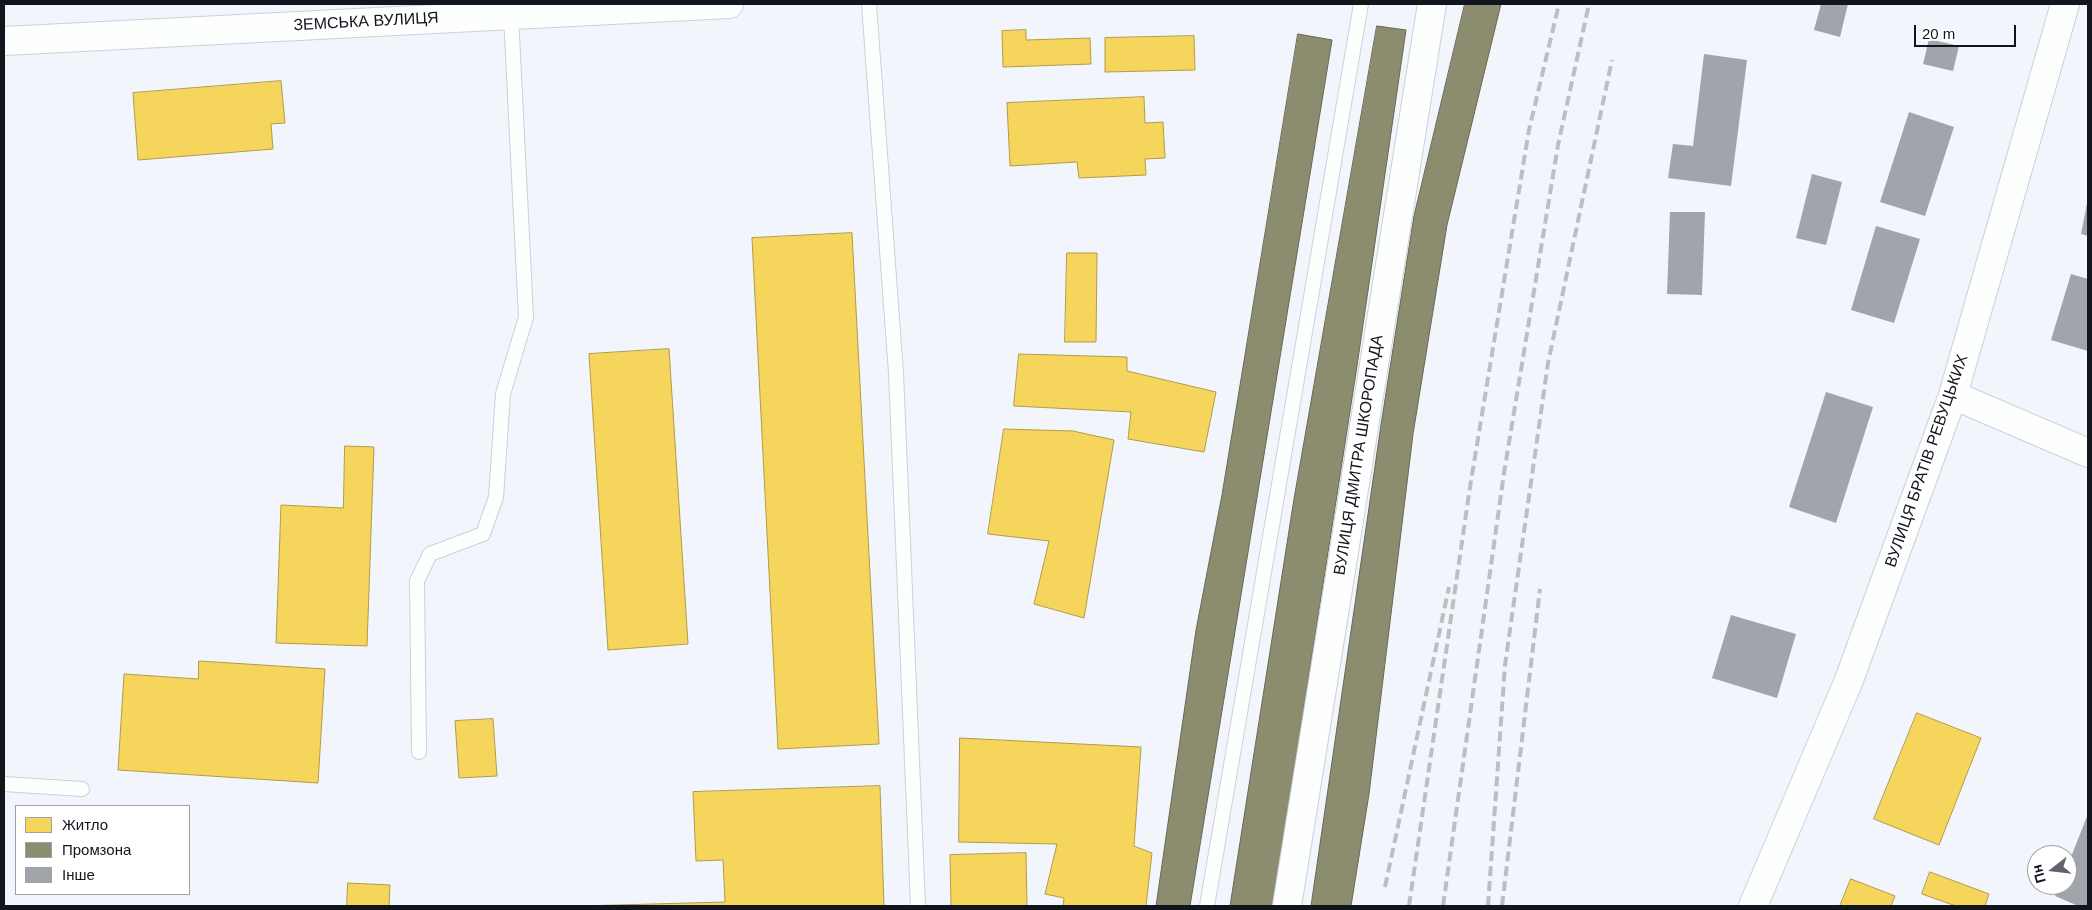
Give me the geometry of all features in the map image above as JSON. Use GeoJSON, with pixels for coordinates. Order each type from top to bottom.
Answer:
{"type":"FeatureCollection","features":[{"type":"Feature","properties":{"kind":"street","name":"ЗЕМСЬКА ВУЛИЦЯ"},"geometry":{"type":"LineString","coordinates":[[4,41],[511,15],[572,8],[729,4]]}},
{"type":"Feature","properties":{"kind":"street","name":"ВУЛИЦЯ ДМИТРА ШКОРОПАДА"},"geometry":{"type":"LineString","coordinates":[[1287,906],[1432,4]]}},
{"type":"Feature","properties":{"kind":"street","name":"ВУЛИЦЯ БРАТІВ РЕВУЦЬКИХ"},"geometry":{"type":"LineString","coordinates":[[1753,906],[1849,680],[1954,395],[2065,4]]}},
{"type":"Feature","properties":{"kind":"street"},"geometry":{"type":"LineString","coordinates":[[1954,395],[2088,453]]}},
{"type":"Feature","properties":{"kind":"lane"},"geometry":{"type":"LineString","coordinates":[[869,4],[896,373],[918,906]]}},
{"type":"Feature","properties":{"kind":"lane"},"geometry":{"type":"LineString","coordinates":[[1207,906],[1361,4]]}},
{"type":"Feature","properties":{"kind":"lane"},"geometry":{"type":"LineString","coordinates":[[419,752],[417,581],[430,554],[483,534],[496,497],[502,394],[526,317],[511,15]]}},
{"type":"Feature","properties":{"kind":"lane"},"geometry":{"type":"LineString","coordinates":[[4,784],[82,789]]}},
{"type":"Feature","properties":{"kind":"building: Житло"},"geometry":{"type":"Polygon","coordinates":[[[1026,30],[1026,40],[1090,38],[1091,64],[1003,67],[1002,31],[1026,30]]]}},
{"type":"Feature","properties":{"kind":"building: Житло"},"geometry":{"type":"Polygon","coordinates":[[[1194,36],[1195,70],[1105,72],[1105,38],[1194,36]]]}},
{"type":"Feature","properties":{"kind":"building: Житло"},"geometry":{"type":"Polygon","coordinates":[[[281,81],[285,123],[271,124],[273,149],[138,160],[133,93],[281,81]]]}},
{"type":"Feature","properties":{"kind":"building: Житло"},"geometry":{"type":"Polygon","coordinates":[[[1144,97],[1145,123],[1163,122],[1165,158],[1145,159],[1146,175],[1079,178],[1077,162],[1010,166],[1007,103],[1144,97]]]}},
{"type":"Feature","properties":{"kind":"building: Житло"},"geometry":{"type":"Polygon","coordinates":[[[852,233],[879,744],[778,749],[752,238],[852,233]]]}},
{"type":"Feature","properties":{"kind":"building: Житло"},"geometry":{"type":"Polygon","coordinates":[[[1067,253],[1097,253],[1096,342],[1065,342],[1067,253]]]}},
{"type":"Feature","properties":{"kind":"building: Житло"},"geometry":{"type":"Polygon","coordinates":[[[669,349],[688,644],[608,650],[589,354],[669,349]]]}},
{"type":"Feature","properties":{"kind":"building: Житло"},"geometry":{"type":"Polygon","coordinates":[[[1019,354],[1127,357],[1127,371],[1216,392],[1204,452],[1128,439],[1131,412],[1014,406],[1019,354]]]}},
{"type":"Feature","properties":{"kind":"building: Житло"},"geometry":{"type":"Polygon","coordinates":[[[1004,429],[1073,431],[1114,440],[1084,618],[1034,604],[1049,541],[988,534],[1004,429]]]}},
{"type":"Feature","properties":{"kind":"building: Житло"},"geometry":{"type":"Polygon","coordinates":[[[345,446],[374,447],[367,646],[276,643],[281,505],[343,508],[345,446]]]}},
{"type":"Feature","properties":{"kind":"building: Житло"},"geometry":{"type":"Polygon","coordinates":[[[199,661],[325,669],[318,783],[118,770],[124,674],[198,679],[199,661]]]}},
{"type":"Feature","properties":{"kind":"building: Житло"},"geometry":{"type":"Polygon","coordinates":[[[1917,713],[1981,738],[1939,845],[1874,819],[1917,713]]]}},
{"type":"Feature","properties":{"kind":"building: Житло"},"geometry":{"type":"Polygon","coordinates":[[[493,719],[497,776],[459,778],[455,721],[493,719]]]}},
{"type":"Feature","properties":{"kind":"building: Житло"},"geometry":{"type":"Polygon","coordinates":[[[960,738],[1141,747],[1134,846],[1152,853],[1146,906],[1063,906],[1064,898],[1045,894],[1057,844],[959,842],[960,738]]]}},
{"type":"Feature","properties":{"kind":"building: Житло"},"geometry":{"type":"Polygon","coordinates":[[[880,786],[884,906],[580,906],[725,902],[723,860],[696,861],[693,792],[880,786]]]}},
{"type":"Feature","properties":{"kind":"building: Житло"},"geometry":{"type":"Polygon","coordinates":[[[1026,853],[1027,906],[951,906],[950,855],[1026,853]]]}},
{"type":"Feature","properties":{"kind":"building: Житло"},"geometry":{"type":"Polygon","coordinates":[[[1930,872],[1989,894],[1985,906],[1956,906],[1922,894],[1930,872]]]}},
{"type":"Feature","properties":{"kind":"building: Житло"},"geometry":{"type":"Polygon","coordinates":[[[1851,879],[1895,896],[1891,906],[1840,906],[1851,879]]]}},
{"type":"Feature","properties":{"kind":"building: Житло"},"geometry":{"type":"Polygon","coordinates":[[[348,883],[390,885],[389,906],[347,906],[348,883]]]}},
{"type":"Feature","properties":{"kind":"building: Промзона"},"geometry":{"type":"Polygon","coordinates":[[[1465,4],[1501,4],[1447,225],[1413,434],[1369,794],[1351,906],[1311,906],[1381,425],[1414,216],[1465,4]]]}},
{"type":"Feature","properties":{"kind":"building: Промзона"},"geometry":{"type":"Polygon","coordinates":[[[1377,26],[1406,30],[1357,366],[1273,906],[1230,906],[1294,499],[1377,26]]]}},
{"type":"Feature","properties":{"kind":"building: Промзона"},"geometry":{"type":"Polygon","coordinates":[[[1298,34],[1332,40],[1190,906],[1156,906],[1196,630],[1222,495],[1298,34]]]}},
{"type":"Feature","properties":{"kind":"building: Інше"},"geometry":{"type":"Polygon","coordinates":[[[1821,4],[1848,4],[1840,37],[1814,30],[1821,4]]]}},
{"type":"Feature","properties":{"kind":"building: Інше"},"geometry":{"type":"Polygon","coordinates":[[[1929,39],[1959,46],[1953,71],[1923,64],[1929,39]]]}},
{"type":"Feature","properties":{"kind":"building: Інше"},"geometry":{"type":"Polygon","coordinates":[[[1704,54],[1747,60],[1731,186],[1668,178],[1673,144],[1693,146],[1704,54]]]}},
{"type":"Feature","properties":{"kind":"building: Інше"},"geometry":{"type":"Polygon","coordinates":[[[1909,112],[1954,127],[1925,216],[1880,202],[1909,112]]]}},
{"type":"Feature","properties":{"kind":"building: Інше"},"geometry":{"type":"Polygon","coordinates":[[[1812,174],[1842,182],[1826,245],[1796,238],[1812,174]]]}},
{"type":"Feature","properties":{"kind":"building: Інше"},"geometry":{"type":"Polygon","coordinates":[[[2088,203],[2088,236],[2081,234],[2088,203]]]}},
{"type":"Feature","properties":{"kind":"building: Інше"},"geometry":{"type":"Polygon","coordinates":[[[1670,212],[1705,212],[1702,295],[1667,294],[1670,212]]]}},
{"type":"Feature","properties":{"kind":"building: Інше"},"geometry":{"type":"Polygon","coordinates":[[[1876,226],[1920,239],[1894,323],[1851,310],[1876,226]]]}},
{"type":"Feature","properties":{"kind":"building: Інше"},"geometry":{"type":"Polygon","coordinates":[[[2071,274],[2088,279],[2088,351],[2051,340],[2071,274]]]}},
{"type":"Feature","properties":{"kind":"building: Інше"},"geometry":{"type":"Polygon","coordinates":[[[1826,392],[1873,407],[1836,523],[1789,507],[1826,392]]]}},
{"type":"Feature","properties":{"kind":"building: Інше"},"geometry":{"type":"Polygon","coordinates":[[[1731,615],[1796,634],[1777,698],[1712,678],[1731,615]]]}},
{"type":"Feature","properties":{"kind":"building: Інше"},"geometry":{"type":"Polygon","coordinates":[[[2088,814],[2088,906],[2076,906],[2055,896],[2077,895],[2076,845],[2088,814]]]}},
{"type":"Feature","properties":{"kind":"railway"},"geometry":{"type":"LineString","coordinates":[[1409,906],[1470,487],[1529,130],[1559,4]]}},
{"type":"Feature","properties":{"kind":"railway"},"geometry":{"type":"LineString","coordinates":[[1443,906],[1504,473],[1558,145],[1589,4]]}},
{"type":"Feature","properties":{"kind":"railway"},"geometry":{"type":"LineString","coordinates":[[1488,906],[1505,665],[1548,363],[1612,60]]}},
{"type":"Feature","properties":{"kind":"railway"},"geometry":{"type":"LineString","coordinates":[[1385,887],[1449,587]]}},
{"type":"Feature","properties":{"kind":"railway"},"geometry":{"type":"LineString","coordinates":[[1502,906],[1540,589]]}}]}
